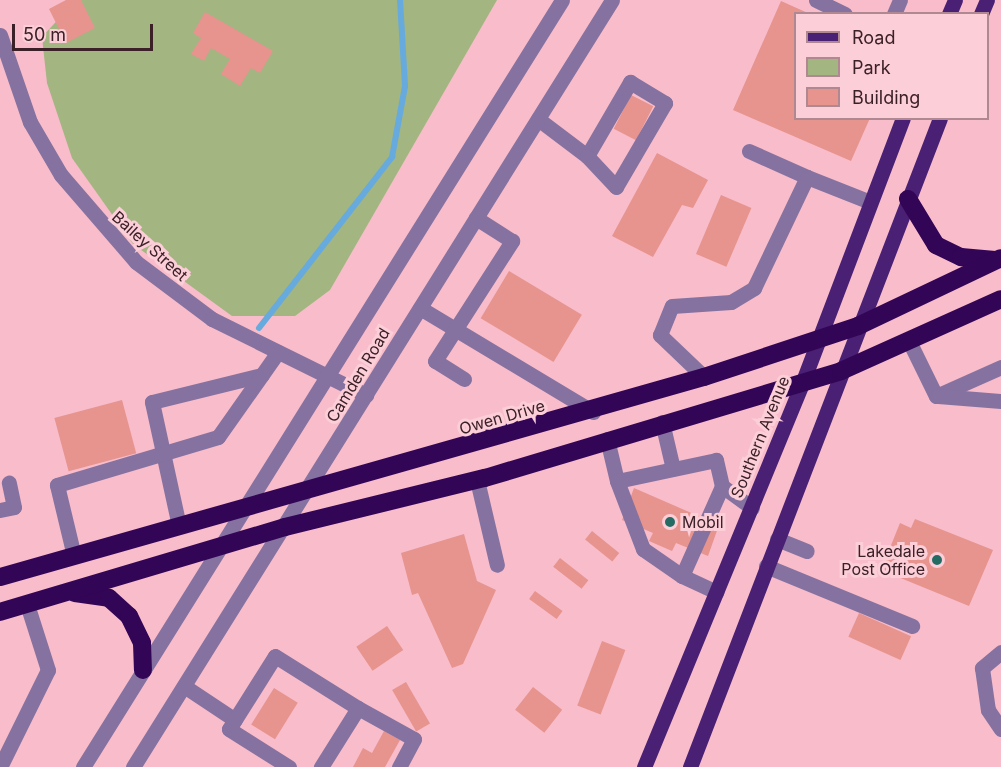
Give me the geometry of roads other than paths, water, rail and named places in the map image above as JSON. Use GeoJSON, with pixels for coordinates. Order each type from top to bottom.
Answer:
{"type":"FeatureCollection","features":[{"type":"Feature","properties":{"kind":"highway"},"geometry":{"type":"LineString","coordinates":[[908,199],[936,245],[962,257],[999,259]]}},
{"type":"Feature","properties":{"kind":"highway","name":"Owen Drive"},"geometry":{"type":"LineString","coordinates":[[0,577],[592,412],[704,377],[858,326],[999,259]]}},
{"type":"Feature","properties":{"kind":"highway"},"geometry":{"type":"LineString","coordinates":[[0,612],[285,527],[477,480],[662,422],[841,370],[1001,299]]}},
{"type":"Feature","properties":{"kind":"highway"},"geometry":{"type":"LineString","coordinates":[[70,592],[109,598],[129,616],[142,643],[144,670]]}},
{"type":"Feature","properties":{"kind":"main road","name":"Southern Avenue"},"geometry":{"type":"LineString","coordinates":[[644,767],[803,381],[814,340],[902,120]]}},
{"type":"Feature","properties":{"kind":"main road"},"geometry":{"type":"LineString","coordinates":[[690,767],[939,120]]}},
{"type":"Feature","properties":{"kind":"street","name":"Camden Road"},"geometry":{"type":"LineString","coordinates":[[83,767],[562,0]]}},
{"type":"Feature","properties":{"kind":"street","name":"Camden Road"},"geometry":{"type":"LineString","coordinates":[[133,767],[310,491],[366,395],[612,0]]}},
{"type":"Feature","properties":{"kind":"street"},"geometry":{"type":"LineString","coordinates":[[816,0],[841,12]]}},
{"type":"Feature","properties":{"kind":"street","name":"Bailey Street"},"geometry":{"type":"LineString","coordinates":[[0,36],[30,122],[97,222],[175,295],[278,352],[366,395]]}},
{"type":"Feature","properties":{"kind":"street"},"geometry":{"type":"LineString","coordinates":[[538,119],[587,156],[616,187],[665,103],[630,82],[587,156]]}},
{"type":"Feature","properties":{"kind":"street"},"geometry":{"type":"LineString","coordinates":[[749,151],[870,202]]}},
{"type":"Feature","properties":{"kind":"street"},"geometry":{"type":"LineString","coordinates":[[704,377],[666,346],[660,335],[664,319],[672,306],[731,302],[754,288],[807,177]]}},
{"type":"Feature","properties":{"kind":"street"},"geometry":{"type":"LineString","coordinates":[[464,379],[435,361],[512,241],[476,218]]}},
{"type":"Feature","properties":{"kind":"street"},"geometry":{"type":"LineString","coordinates":[[420,308],[592,412]]}},
{"type":"Feature","properties":{"kind":"street"},"geometry":{"type":"LineString","coordinates":[[909,341],[936,396]]}},
{"type":"Feature","properties":{"kind":"street"},"geometry":{"type":"LineString","coordinates":[[74,556],[57,485],[218,437],[278,352]]}},
{"type":"Feature","properties":{"kind":"street"},"geometry":{"type":"LineString","coordinates":[[936,396],[1001,367]]}},
{"type":"Feature","properties":{"kind":"street"},"geometry":{"type":"LineString","coordinates":[[179,526],[152,402],[262,375]]}},
{"type":"Feature","properties":{"kind":"street"},"geometry":{"type":"LineString","coordinates":[[936,396],[1001,400]]}},
{"type":"Feature","properties":{"kind":"street"},"geometry":{"type":"LineString","coordinates":[[662,422],[673,469]]}},
{"type":"Feature","properties":{"kind":"street"},"geometry":{"type":"LineString","coordinates":[[607,439],[617,481],[643,549],[682,576],[716,592]]}},
{"type":"Feature","properties":{"kind":"street"},"geometry":{"type":"LineString","coordinates":[[617,481],[716,460],[722,486],[682,576]]}},
{"type":"Feature","properties":{"kind":"street"},"geometry":{"type":"LineString","coordinates":[[477,480],[497,565]]}},
{"type":"Feature","properties":{"kind":"street"},"geometry":{"type":"LineString","coordinates":[[0,510],[14,507],[9,483]]}},
{"type":"Feature","properties":{"kind":"street"},"geometry":{"type":"LineString","coordinates":[[722,486],[752,508]]}},
{"type":"Feature","properties":{"kind":"street"},"geometry":{"type":"LineString","coordinates":[[777,539],[807,551]]}},
{"type":"Feature","properties":{"kind":"street"},"geometry":{"type":"LineString","coordinates":[[766,566],[912,626]]}},
{"type":"Feature","properties":{"kind":"street"},"geometry":{"type":"LineString","coordinates":[[0,767],[48,670],[27,604]]}},
{"type":"Feature","properties":{"kind":"street"},"geometry":{"type":"LineString","coordinates":[[1001,652],[982,668],[988,710],[1001,729]]}},
{"type":"Feature","properties":{"kind":"street"},"geometry":{"type":"LineString","coordinates":[[290,767],[229,729],[275,656],[358,708],[414,739],[399,767]]}},
{"type":"Feature","properties":{"kind":"street"},"geometry":{"type":"LineString","coordinates":[[184,686],[235,720]]}},
{"type":"Feature","properties":{"kind":"street"},"geometry":{"type":"LineString","coordinates":[[321,767],[358,708]]}},
{"type":"Feature","properties":{"kind":"waterway"},"geometry":{"type":"LineString","coordinates":[[259,328],[392,157],[405,86],[400,0]]}},
{"type":"Feature","properties":{"kind":"place","name":"Mobil"},"geometry":{"type":"Point","coordinates":[670,522]}},
{"type":"Feature","properties":{"kind":"place","name":"Lakedale Post Office"},"geometry":{"type":"Point","coordinates":[937,560]}}]}
